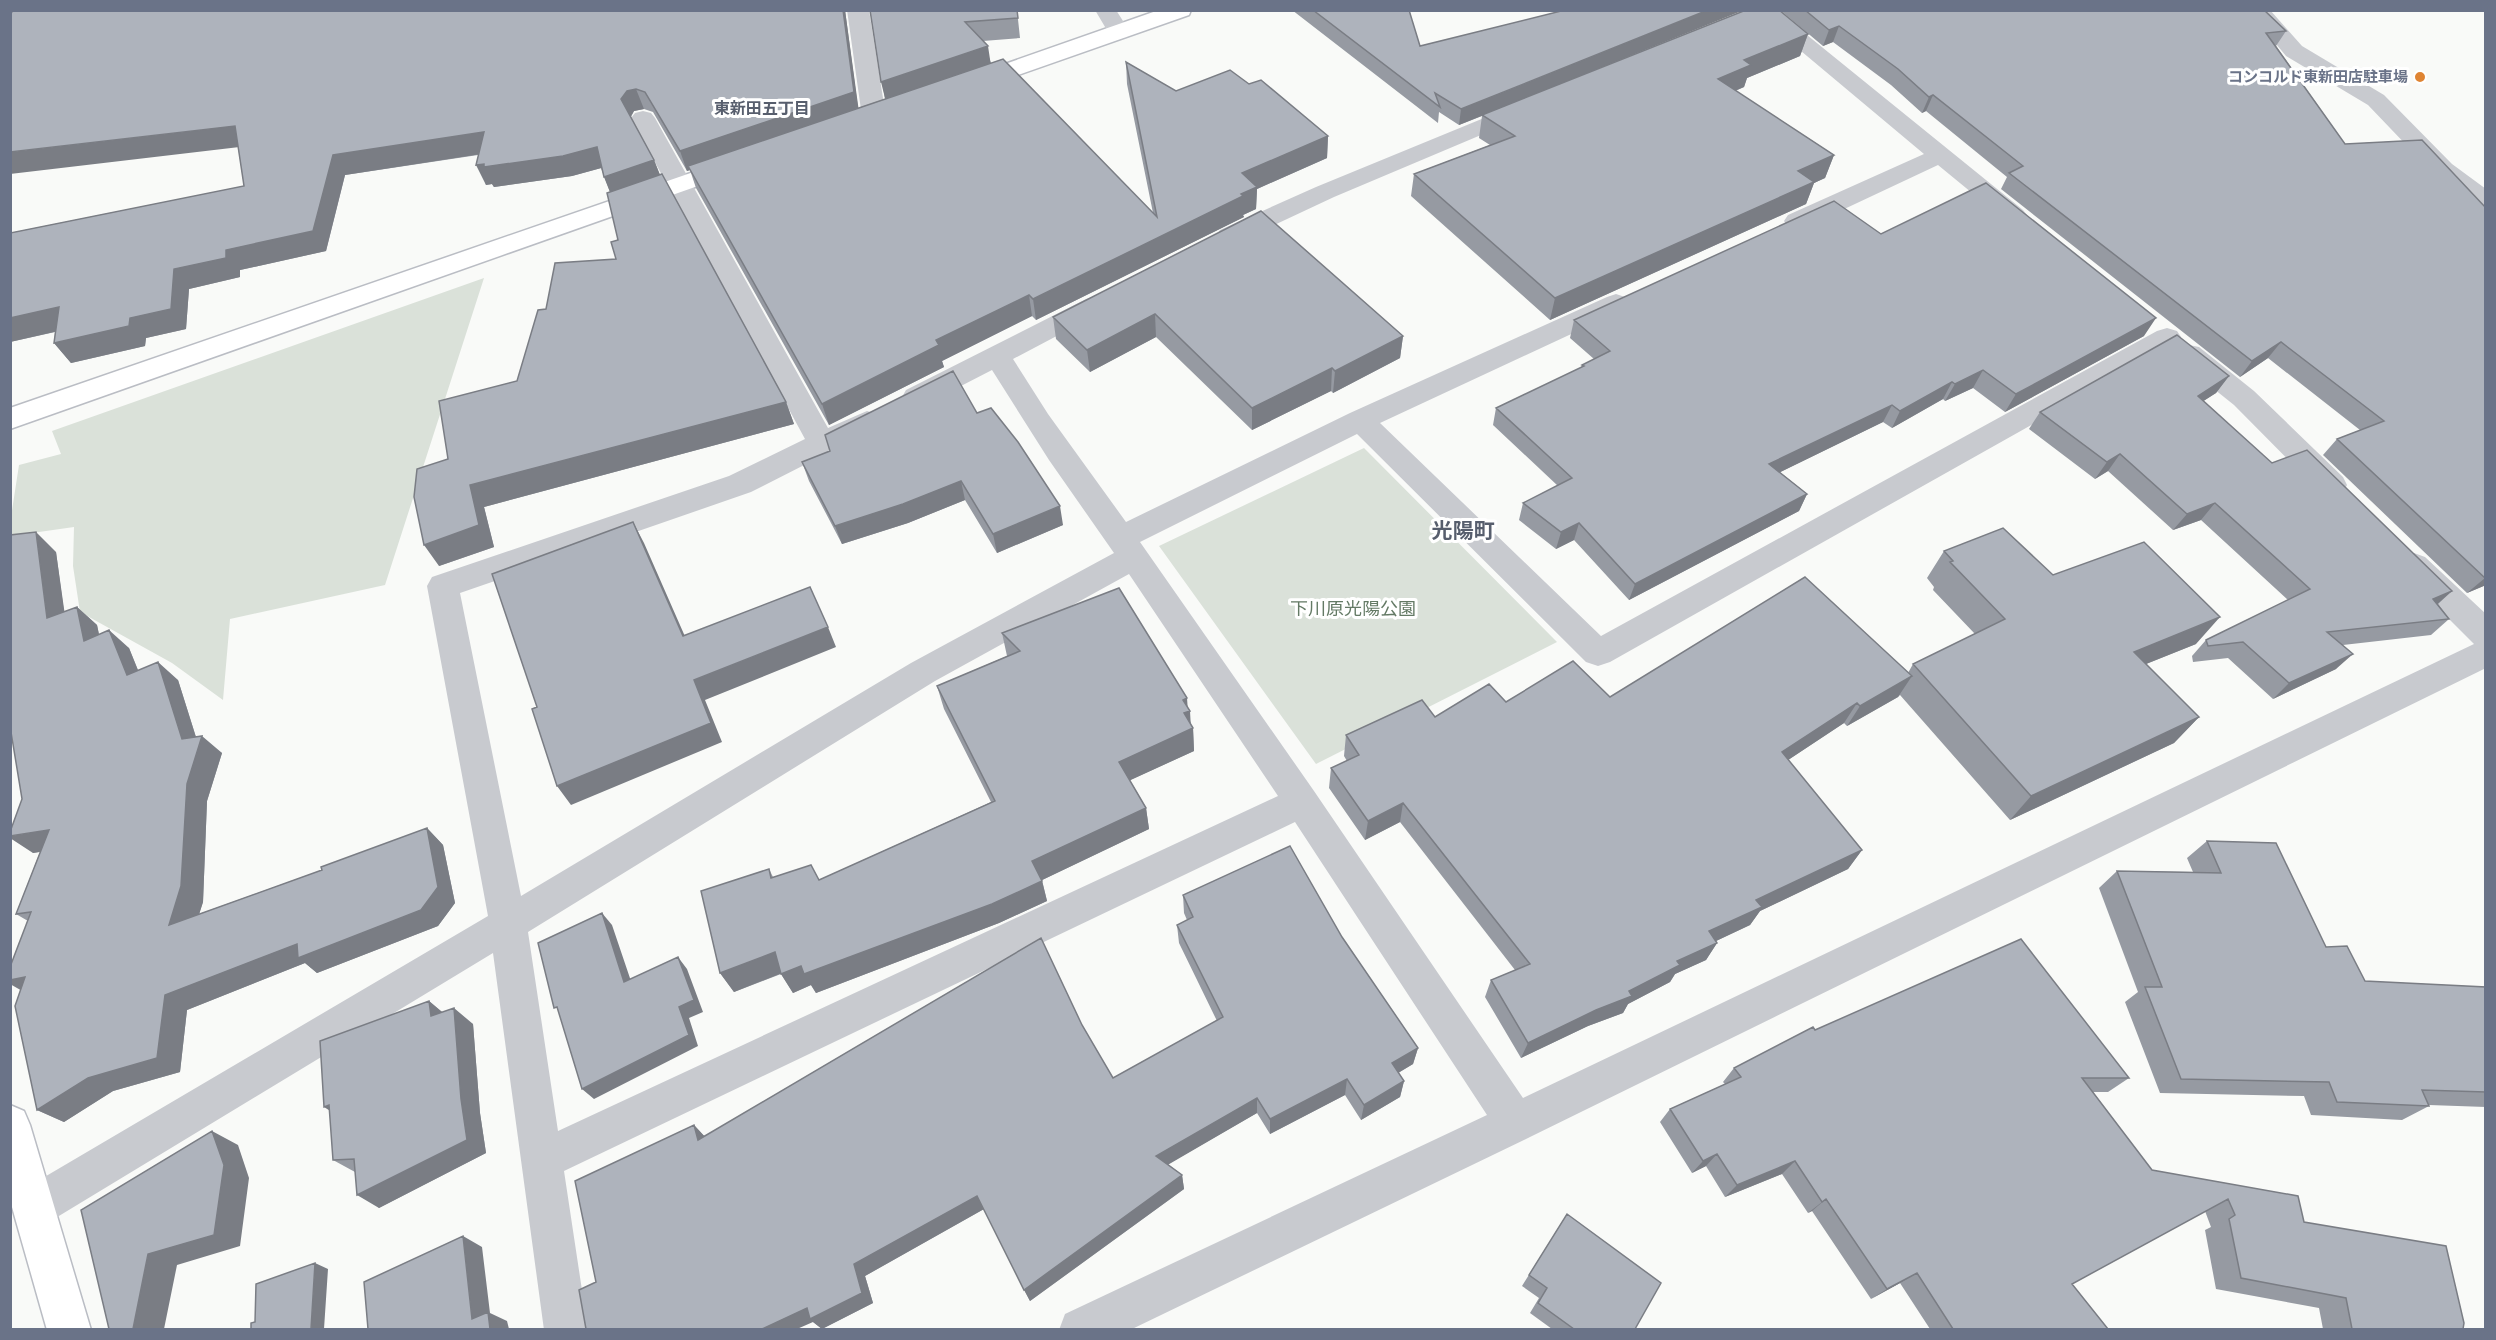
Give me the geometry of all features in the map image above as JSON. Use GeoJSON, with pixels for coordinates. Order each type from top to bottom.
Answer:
{"type":"FeatureCollection","features":[{"type":"Feature","properties":{"kind":"street"},"geometry":{"type":"LineString","coordinates":[[858,10],[875,117]]}},
{"type":"Feature","properties":{"kind":"street"},"geometry":{"type":"LineString","coordinates":[[1105,10],[1119,32]]}},
{"type":"Feature","properties":{"kind":"street"},"geometry":{"type":"LineString","coordinates":[[952,90],[1181,10]]}},
{"type":"Feature","properties":{"kind":"street"},"geometry":{"type":"LineString","coordinates":[[1732,25],[1763,11],[1939,156],[2031,228]]}},
{"type":"Feature","properties":{"kind":"street"},"geometry":{"type":"LineString","coordinates":[[2259,11],[2294,51],[2376,100],[2443,169],[2486,201]]}},
{"type":"Feature","properties":{"kind":"street"},"geometry":{"type":"LineString","coordinates":[[1209,246],[1325,192],[1551,97]]}},
{"type":"Feature","properties":{"kind":"street"},"geometry":{"type":"LineString","coordinates":[[643,118],[677,184],[822,444]]}},
{"type":"Feature","properties":{"kind":"street"},"geometry":{"type":"LineString","coordinates":[[1776,231],[1939,156]]}},
{"type":"Feature","properties":{"kind":"street"},"geometry":{"type":"LineString","coordinates":[[10,419],[754,158]]}},
{"type":"Feature","properties":{"kind":"street"},"geometry":{"type":"LineString","coordinates":[[566,1329],[508,924],[443,586],[740,484],[1124,290]]}},
{"type":"Feature","properties":{"kind":"street"},"geometry":{"type":"LineString","coordinates":[[34,1207],[508,924],[1128,547],[1360,420],[1644,290]]}},
{"type":"Feature","properties":{"kind":"street"},"geometry":{"type":"LineString","coordinates":[[1360,420],[1598,654],[2158,329],[2244,398],[2352,504]]}},
{"type":"Feature","properties":{"kind":"street"},"geometry":{"type":"LineString","coordinates":[[997,356],[1027,408],[1128,547],[1302,802],[1516,1123]]}},
{"type":"Feature","properties":{"kind":"street"},"geometry":{"type":"LineString","coordinates":[[2394,545],[2486,635]]}},
{"type":"Feature","properties":{"kind":"street"},"geometry":{"type":"LineString","coordinates":[[1081,1329],[1516,1123],[2486,653]]}},
{"type":"Feature","properties":{"kind":"street"},"geometry":{"type":"LineString","coordinates":[[542,1160],[1302,802]]}},
{"type":"Feature","properties":{"kind":"street"},"geometry":{"type":"LineString","coordinates":[[10,1125],[69,1329]]}},
{"type":"Feature","properties":{"kind":"green space"},"geometry":{"type":"Polygon","coordinates":[[[484,278],[385,585],[230,619],[223,700],[172,663],[80,612],[73,566],[74,527],[11,536],[11,517],[19,465],[61,454],[52,431],[484,278]]]}},
{"type":"Feature","properties":{"kind":"green space","name":"下川原光陽公園"},"geometry":{"type":"Polygon","coordinates":[[[1364,448],[1557,642],[1316,764],[1159,546],[1364,448]]]}},
{"type":"Feature","properties":{"kind":"building"},"geometry":{"type":"Polygon","coordinates":[[[13,10],[843,10],[854,92],[680,151],[645,92],[636,89],[627,91],[621,99],[654,160],[604,177],[597,147],[563,156],[484,167],[484,164],[476,165],[484,132],[333,155],[313,231],[226,250],[226,258],[174,269],[171,309],[130,318],[129,326],[54,343],[59,307],[10,318],[10,233],[244,186],[235,126],[10,152],[10,15],[13,10]]]}},
{"type":"Feature","properties":{"kind":"building"},"geometry":{"type":"Polygon","coordinates":[[[870,10],[1017,10],[1018,18],[965,22],[988,46],[881,82],[870,10]]]}},
{"type":"Feature","properties":{"kind":"building"},"geometry":{"type":"Polygon","coordinates":[[[1313,10],[1409,10],[1420,46],[1565,10],[1708,10],[1461,109],[1435,93],[1440,107],[1313,10]]]}},
{"type":"Feature","properties":{"kind":"building"},"geometry":{"type":"Polygon","coordinates":[[[1746,10],[1779,10],[1808,34],[1744,60],[1751,65],[1718,79],[1834,155],[1798,171],[1814,182],[1555,298],[1414,174],[1515,136],[1482,115],[1746,10]]]}},
{"type":"Feature","properties":{"kind":"building"},"geometry":{"type":"Polygon","coordinates":[[[1805,10],[2264,10],[2286,31],[2266,33],[2345,144],[2422,140],[2486,208],[2486,577],[2337,439],[2384,421],[2281,342],[2252,361],[2009,173],[2023,166],[1933,95],[1929,97],[1898,69],[1839,26],[1829,30],[1805,10]]]}},
{"type":"Feature","properties":{"kind":"building"},"geometry":{"type":"Polygon","coordinates":[[[1003,59],[1157,217],[1126,62],[1176,91],[1230,70],[1249,84],[1261,80],[1328,136],[1242,173],[1257,187],[1241,194],[1243,196],[1033,299],[1029,295],[936,340],[939,345],[822,404],[688,166],[1003,59]]]}},
{"type":"Feature","properties":{"kind":"building"},"geometry":{"type":"Polygon","coordinates":[[[662,174],[786,402],[470,485],[479,525],[424,545],[414,497],[417,469],[448,459],[439,401],[517,381],[538,310],[546,309],[555,263],[616,259],[611,242],[618,240],[607,193],[662,174]]]}},
{"type":"Feature","properties":{"kind":"building"},"geometry":{"type":"Polygon","coordinates":[[[1986,183],[2156,318],[2016,394],[1983,370],[1955,384],[1952,382],[1900,411],[1892,405],[1769,464],[1807,494],[1635,584],[1579,523],[1561,532],[1523,503],[1572,478],[1496,408],[1610,351],[1574,320],[1834,201],[1881,234],[1986,183]]]}},
{"type":"Feature","properties":{"kind":"building"},"geometry":{"type":"Polygon","coordinates":[[[1261,211],[1403,336],[1335,371],[1332,368],[1252,408],[1155,314],[1087,350],[1053,317],[1261,211]]]}},
{"type":"Feature","properties":{"kind":"building"},"geometry":{"type":"Polygon","coordinates":[[[2177,335],[2229,376],[2198,396],[2272,463],[2307,450],[2452,591],[2433,599],[2449,619],[2327,632],[2353,654],[2289,683],[2243,642],[2208,646],[2206,640],[2310,589],[2215,503],[2187,514],[2120,454],[2107,462],[2040,412],[2177,335]]]}},
{"type":"Feature","properties":{"kind":"building"},"geometry":{"type":"Polygon","coordinates":[[[953,371],[977,413],[991,408],[1018,442],[1060,506],[993,534],[961,481],[903,504],[835,526],[802,462],[830,451],[825,435],[953,371]]]}},
{"type":"Feature","properties":{"kind":"building"},"geometry":{"type":"Polygon","coordinates":[[[633,522],[683,636],[810,587],[828,627],[694,680],[711,723],[557,786],[532,709],[537,707],[492,574],[633,522]]]}},
{"type":"Feature","properties":{"kind":"building"},"geometry":{"type":"Polygon","coordinates":[[[2003,528],[2053,575],[2144,542],[2220,617],[2134,652],[2199,717],[2031,796],[1913,664],[2005,619],[1950,562],[1953,561],[1944,551],[2003,528]]]}},
{"type":"Feature","properties":{"kind":"building"},"geometry":{"type":"Polygon","coordinates":[[[36,532],[47,618],[77,607],[84,641],[109,630],[127,675],[158,662],[182,739],[202,736],[187,784],[181,886],[169,925],[322,870],[321,867],[427,828],[438,887],[421,910],[298,958],[297,944],[165,995],[157,1058],[88,1078],[37,1110],[15,1006],[25,977],[10,980],[10,967],[31,912],[16,914],[49,830],[10,836],[22,799],[10,726],[10,535],[36,532]]]}},
{"type":"Feature","properties":{"kind":"building"},"geometry":{"type":"Polygon","coordinates":[[[1805,577],[1912,676],[1860,706],[1857,703],[1782,752],[1862,850],[1756,900],[1762,907],[1709,931],[1717,943],[1677,961],[1680,965],[1629,991],[1632,996],[1596,1010],[1528,1043],[1491,980],[1530,964],[1403,803],[1368,821],[1331,768],[1359,755],[1346,735],[1422,700],[1435,717],[1489,684],[1506,702],[1573,661],[1610,697],[1805,577]]]}},
{"type":"Feature","properties":{"kind":"building"},"geometry":{"type":"Polygon","coordinates":[[[1119,588],[1187,698],[1183,700],[1190,711],[1184,713],[1193,728],[1119,762],[1146,808],[1032,861],[1042,881],[992,904],[804,974],[801,966],[781,974],[775,952],[720,973],[701,891],[769,869],[771,878],[811,865],[819,880],[995,801],[937,686],[1020,651],[1002,633],[1119,588]]]}},
{"type":"Feature","properties":{"kind":"building"},"geometry":{"type":"Polygon","coordinates":[[[2207,841],[2276,843],[2326,947],[2347,946],[2365,981],[2486,987],[2486,1092],[2422,1090],[2429,1106],[2337,1102],[2329,1082],[2181,1079],[2145,987],[2162,987],[2117,871],[2221,873],[2207,841]]]}},
{"type":"Feature","properties":{"kind":"building"},"geometry":{"type":"Polygon","coordinates":[[[1290,846],[1342,937],[1418,1048],[1392,1063],[1404,1081],[1364,1105],[1347,1079],[1270,1119],[1257,1098],[1156,1156],[1182,1175],[1024,1290],[977,1196],[854,1264],[862,1293],[810,1319],[807,1308],[762,1329],[586,1329],[579,1290],[596,1282],[575,1181],[694,1125],[698,1140],[1041,938],[1082,1025],[1113,1078],[1223,1017],[1177,925],[1193,917],[1183,895],[1290,846]]]}},
{"type":"Feature","properties":{"kind":"building"},"geometry":{"type":"Polygon","coordinates":[[[602,913],[624,982],[678,957],[694,1000],[679,1007],[689,1035],[582,1089],[557,1007],[554,1008],[538,943],[602,913]]]}},
{"type":"Feature","properties":{"kind":"building"},"geometry":{"type":"Polygon","coordinates":[[[2021,939],[2129,1078],[2082,1078],[2152,1170],[2298,1196],[2304,1222],[2446,1246],[2464,1323],[2463,1329],[2352,1329],[2346,1298],[2241,1278],[2229,1219],[2235,1215],[2228,1199],[2072,1284],[2108,1329],[1953,1329],[1917,1273],[1887,1289],[1826,1199],[1822,1202],[1795,1161],[1737,1185],[1717,1154],[1703,1161],[1670,1109],[1741,1077],[1734,1068],[1813,1027],[1815,1030],[2021,939]]]}},
{"type":"Feature","properties":{"kind":"building"},"geometry":{"type":"Polygon","coordinates":[[[429,1001],[431,1016],[454,1008],[461,1099],[467,1140],[357,1195],[354,1159],[333,1160],[329,1105],[324,1107],[320,1041],[429,1001]]]}},
{"type":"Feature","properties":{"kind":"building"},"geometry":{"type":"Polygon","coordinates":[[[212,1131],[224,1165],[214,1235],[148,1254],[133,1329],[109,1329],[81,1210],[212,1131]]]}},
{"type":"Feature","properties":{"kind":"building"},"geometry":{"type":"Polygon","coordinates":[[[1567,1214],[1661,1283],[1635,1329],[1574,1329],[1538,1303],[1547,1288],[1529,1275],[1567,1214]]]}},
{"type":"Feature","properties":{"kind":"building"},"geometry":{"type":"Polygon","coordinates":[[[463,1236],[472,1319],[488,1312],[490,1329],[368,1329],[364,1282],[463,1236]]]}},
{"type":"Feature","properties":{"kind":"building"},"geometry":{"type":"Polygon","coordinates":[[[315,1263],[311,1329],[251,1329],[251,1323],[255,1322],[256,1284],[315,1263]]]}},
{"type":"Feature","properties":{"kind":"place","name":"コンコルド東新田店駐車場"},"geometry":{"type":"Point","coordinates":[2420,77]}},
{"type":"Feature","properties":{"kind":"district","name":"東新田五丁目"},"geometry":{"type":"Point","coordinates":[762,108]}},
{"type":"Feature","properties":{"kind":"district","name":"光陽町"},"geometry":{"type":"Point","coordinates":[1463,531]}}]}
